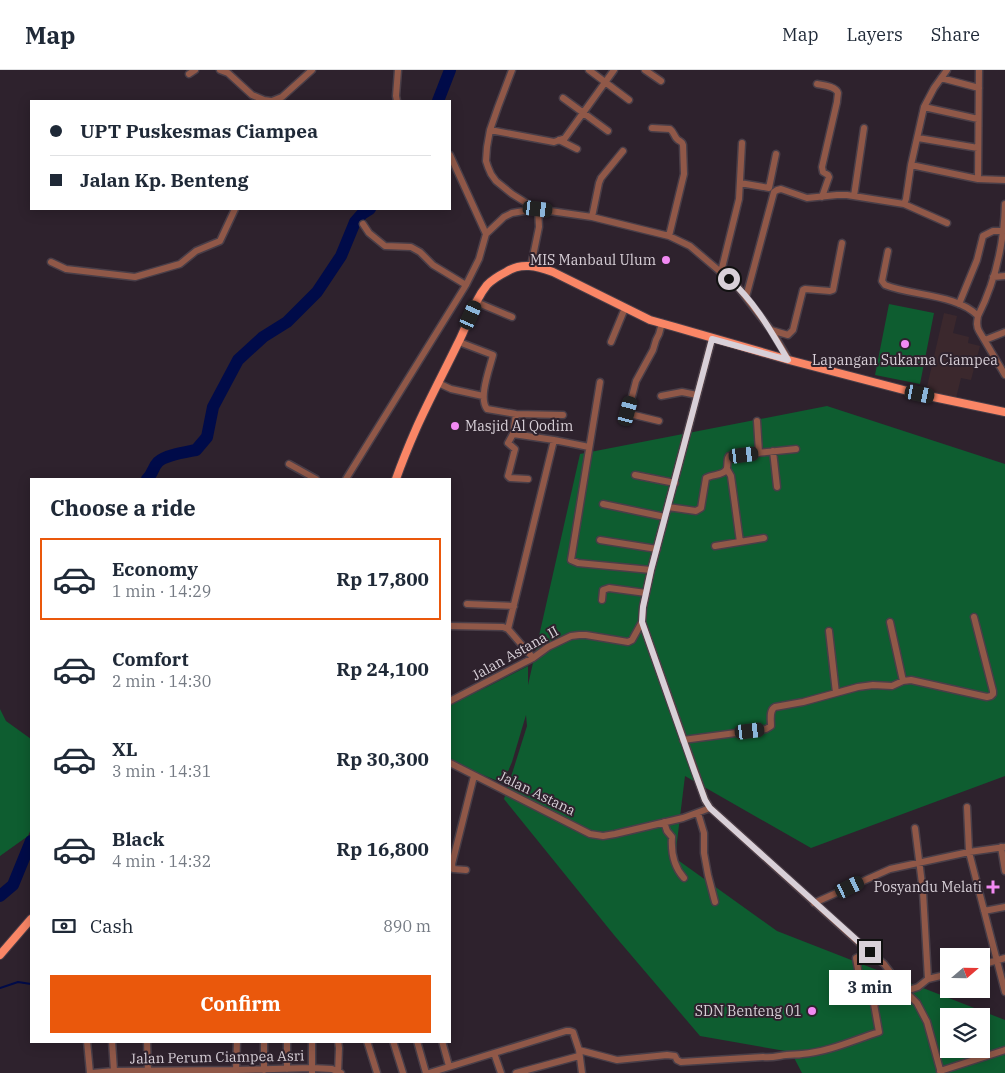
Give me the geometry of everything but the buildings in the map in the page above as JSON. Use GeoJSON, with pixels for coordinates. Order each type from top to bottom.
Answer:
{"type":"FeatureCollection","features":[{"type":"Feature","properties":{"kind":"main road"},"geometry":{"type":"LineString","coordinates":[[396,478],[416,430],[459,342],[476,302],[488,285],[506,271],[531,266],[553,272],[650,320],[788,360],[920,394],[1005,412]]}},
{"type":"Feature","properties":{"kind":"main road"},"geometry":{"type":"LineString","coordinates":[[1,952],[30,920]]}},
{"type":"Feature","properties":{"kind":"street"},"geometry":{"type":"LineString","coordinates":[[189,74],[195,70]]}},
{"type":"Feature","properties":{"kind":"street"},"geometry":{"type":"LineString","coordinates":[[220,70],[228,73],[252,95],[264,100]]}},
{"type":"Feature","properties":{"kind":"street"},"geometry":{"type":"LineString","coordinates":[[274,100],[282,97],[312,70]]}},
{"type":"Feature","properties":{"kind":"street"},"geometry":{"type":"LineString","coordinates":[[397,100],[398,70]]}},
{"type":"Feature","properties":{"kind":"street"},"geometry":{"type":"LineString","coordinates":[[512,70],[490,130],[486,160],[491,174],[502,186],[537,209]]}},
{"type":"Feature","properties":{"kind":"street"},"geometry":{"type":"LineString","coordinates":[[589,70],[629,100]]}},
{"type":"Feature","properties":{"kind":"street"},"geometry":{"type":"LineString","coordinates":[[490,130],[554,142],[565,138],[614,70]]}},
{"type":"Feature","properties":{"kind":"street"},"geometry":{"type":"LineString","coordinates":[[645,70],[661,81]]}},
{"type":"Feature","properties":{"kind":"street"},"geometry":{"type":"LineString","coordinates":[[904,204],[924,107],[934,88],[947,70]]}},
{"type":"Feature","properties":{"kind":"street"},"geometry":{"type":"LineString","coordinates":[[978,179],[979,70]]}},
{"type":"Feature","properties":{"kind":"street"},"geometry":{"type":"LineString","coordinates":[[941,78],[979,88]]}},
{"type":"Feature","properties":{"kind":"street"},"geometry":{"type":"LineString","coordinates":[[817,84],[832,88],[838,93],[822,167],[823,172],[828,174],[829,177],[822,197]]}},
{"type":"Feature","properties":{"kind":"street"},"geometry":{"type":"LineString","coordinates":[[563,98],[608,131]]}},
{"type":"Feature","properties":{"kind":"street"},"geometry":{"type":"LineString","coordinates":[[924,107],[978,119]]}},
{"type":"Feature","properties":{"kind":"street"},"geometry":{"type":"LineString","coordinates":[[652,128],[673,130],[676,138],[683,143],[684,174],[669,236]]}},
{"type":"Feature","properties":{"kind":"street"},"geometry":{"type":"LineString","coordinates":[[854,196],[864,128]]}},
{"type":"Feature","properties":{"kind":"street"},"geometry":{"type":"LineString","coordinates":[[918,138],[978,148]]}},
{"type":"Feature","properties":{"kind":"street"},"geometry":{"type":"LineString","coordinates":[[559,140],[577,149]]}},
{"type":"Feature","properties":{"kind":"street"},"geometry":{"type":"LineString","coordinates":[[721,272],[739,199],[742,143]]}},
{"type":"Feature","properties":{"kind":"street"},"geometry":{"type":"LineString","coordinates":[[592,217],[601,178],[623,152]]}},
{"type":"Feature","properties":{"kind":"street"},"geometry":{"type":"LineString","coordinates":[[740,183],[769,188],[776,154]]}},
{"type":"Feature","properties":{"kind":"street"},"geometry":{"type":"LineString","coordinates":[[451,157],[486,234]]}},
{"type":"Feature","properties":{"kind":"street"},"geometry":{"type":"LineString","coordinates":[[911,165],[978,179],[1005,180]]}},
{"type":"Feature","properties":{"kind":"street"},"geometry":{"type":"LineString","coordinates":[[746,297],[774,192],[777,190],[781,189],[807,198],[837,194],[904,204],[947,223]]}},
{"type":"Feature","properties":{"kind":"street"},"geometry":{"type":"LineString","coordinates":[[1005,204],[1004,231],[999,254],[993,277],[978,316],[977,327],[1005,375]]}},
{"type":"Feature","properties":{"kind":"street"},"geometry":{"type":"LineString","coordinates":[[531,266],[539,227],[537,209]]}},
{"type":"Feature","properties":{"kind":"street"},"geometry":{"type":"LineString","coordinates":[[347,478],[466,285],[479,259],[486,234],[504,217],[512,213],[537,209],[592,217],[669,236],[690,246],[737,286],[772,330],[788,360]]}},
{"type":"Feature","properties":{"kind":"street"},"geometry":{"type":"LineString","coordinates":[[50,262],[66,269],[135,277],[180,264],[196,251],[220,241],[235,210]]}},
{"type":"Feature","properties":{"kind":"street"},"geometry":{"type":"LineString","coordinates":[[363,224],[385,246],[411,247],[420,252],[433,265],[466,285]]}},
{"type":"Feature","properties":{"kind":"street"},"geometry":{"type":"LineString","coordinates":[[959,304],[972,276],[983,236],[993,231],[1004,231]]}},
{"type":"Feature","properties":{"kind":"street"},"geometry":{"type":"LineString","coordinates":[[772,330],[788,335],[791,333],[805,289],[832,290],[842,243]]}},
{"type":"Feature","properties":{"kind":"street"},"geometry":{"type":"LineString","coordinates":[[888,252],[882,280],[885,285],[942,298],[970,308],[978,316]]}},
{"type":"Feature","properties":{"kind":"street"},"geometry":{"type":"LineString","coordinates":[[993,277],[1005,276]]}},
{"type":"Feature","properties":{"kind":"street"},"geometry":{"type":"LineString","coordinates":[[476,302],[512,316]]}},
{"type":"Feature","properties":{"kind":"street"},"geometry":{"type":"LineString","coordinates":[[611,342],[625,308]]}},
{"type":"Feature","properties":{"kind":"street"},"geometry":{"type":"LineString","coordinates":[[659,421],[628,412],[636,381],[653,350],[662,323]]}},
{"type":"Feature","properties":{"kind":"street"},"geometry":{"type":"LineString","coordinates":[[985,340],[1005,332]]}},
{"type":"Feature","properties":{"kind":"street"},"geometry":{"type":"LineString","coordinates":[[712,339],[651,570],[642,612],[642,622],[705,800],[710,808],[814,904],[884,964],[917,1003],[927,1022],[941,1072],[1005,1050]]}},
{"type":"Feature","properties":{"kind":"street"},"geometry":{"type":"LineString","coordinates":[[459,342],[494,352],[483,396],[484,406],[487,409],[516,414],[563,416]]}},
{"type":"Feature","properties":{"kind":"street"},"geometry":{"type":"LineString","coordinates":[[600,382],[571,560],[578,563],[651,570]]}},
{"type":"Feature","properties":{"kind":"street"},"geometry":{"type":"LineString","coordinates":[[438,383],[451,389],[483,396]]}},
{"type":"Feature","properties":{"kind":"street"},"geometry":{"type":"LineString","coordinates":[[662,396],[682,392],[697,396]]}},
{"type":"Feature","properties":{"kind":"street"},"geometry":{"type":"LineString","coordinates":[[516,414],[508,443],[515,449],[508,476],[510,478],[528,479]]}},
{"type":"Feature","properties":{"kind":"street"},"geometry":{"type":"LineString","coordinates":[[757,421],[759,453]]}},
{"type":"Feature","properties":{"kind":"street"},"geometry":{"type":"LineString","coordinates":[[512,434],[589,447]]}},
{"type":"Feature","properties":{"kind":"street"},"geometry":{"type":"LineString","coordinates":[[508,629],[554,440]]}},
{"type":"Feature","properties":{"kind":"street"},"geometry":{"type":"LineString","coordinates":[[740,542],[731,476],[727,469],[729,456],[796,449]]}},
{"type":"Feature","properties":{"kind":"street"},"geometry":{"type":"LineString","coordinates":[[773,451],[777,487]]}},
{"type":"Feature","properties":{"kind":"street"},"geometry":{"type":"LineString","coordinates":[[289,464],[314,478]]}},
{"type":"Feature","properties":{"kind":"street"},"geometry":{"type":"LineString","coordinates":[[668,507],[696,512],[701,508],[706,478],[723,473],[727,469]]}},
{"type":"Feature","properties":{"kind":"street"},"geometry":{"type":"LineString","coordinates":[[635,475],[674,482]]}},
{"type":"Feature","properties":{"kind":"street"},"geometry":{"type":"LineString","coordinates":[[603,504],[665,517]]}},
{"type":"Feature","properties":{"kind":"street"},"geometry":{"type":"LineString","coordinates":[[715,546],[764,538]]}},
{"type":"Feature","properties":{"kind":"street"},"geometry":{"type":"LineString","coordinates":[[600,540],[657,549]]}},
{"type":"Feature","properties":{"kind":"street"},"geometry":{"type":"LineString","coordinates":[[602,600],[603,590],[609,588],[646,593]]}},
{"type":"Feature","properties":{"kind":"street"},"geometry":{"type":"LineString","coordinates":[[467,604],[514,606]]}},
{"type":"Feature","properties":{"kind":"street"},"geometry":{"type":"LineString","coordinates":[[683,740],[766,729],[771,726],[772,708],[866,686],[892,686],[911,680],[987,697],[991,696],[993,691],[974,617]]}},
{"type":"Feature","properties":{"kind":"street","name":"Jalan Astana II"},"geometry":{"type":"LineString","coordinates":[[451,700],[571,636],[579,635],[628,642],[632,640],[642,622]]}},
{"type":"Feature","properties":{"kind":"street"},"geometry":{"type":"LineString","coordinates":[[890,622],[903,681]]}},
{"type":"Feature","properties":{"kind":"street"},"geometry":{"type":"LineString","coordinates":[[451,626],[503,627],[508,629],[533,658]]}},
{"type":"Feature","properties":{"kind":"street"},"geometry":{"type":"LineString","coordinates":[[830,631],[836,693]]}},
{"type":"Feature","properties":{"kind":"street","name":"Jalan Astana"},"geometry":{"type":"LineString","coordinates":[[451,764],[590,834],[603,836],[615,834],[698,813],[710,808]]}},
{"type":"Feature","properties":{"kind":"street"},"geometry":{"type":"LineString","coordinates":[[466,870],[453,869],[452,864],[474,776]]}},
{"type":"Feature","properties":{"kind":"street"},"geometry":{"type":"LineString","coordinates":[[967,807],[969,852],[1005,992]]}},
{"type":"Feature","properties":{"kind":"street"},"geometry":{"type":"LineString","coordinates":[[698,813],[704,833],[704,853],[715,902]]}},
{"type":"Feature","properties":{"kind":"street"},"geometry":{"type":"LineString","coordinates":[[664,822],[667,831],[672,837],[671,845],[674,861],[684,878]]}},
{"type":"Feature","properties":{"kind":"street"},"geometry":{"type":"LineString","coordinates":[[915,828],[923,892],[928,979]]}},
{"type":"Feature","properties":{"kind":"street"},"geometry":{"type":"LineString","coordinates":[[814,904],[890,869],[969,852],[1003,847],[1005,871]]}},
{"type":"Feature","properties":{"kind":"street"},"geometry":{"type":"LineString","coordinates":[[984,912],[1005,907]]}},
{"type":"Feature","properties":{"kind":"street"},"geometry":{"type":"LineString","coordinates":[[516,1073],[579,1053],[617,1060],[667,1054],[674,1056],[681,1062],[772,1058],[826,1049],[878,1032],[874,1004],[865,992],[860,980],[856,958],[870,952]]}},
{"type":"Feature","properties":{"kind":"street"},"geometry":{"type":"LineString","coordinates":[[990,963],[1005,958]]}},
{"type":"Feature","properties":{"kind":"street"},"geometry":{"type":"LineString","coordinates":[[874,1004],[904,989],[918,987],[928,979],[940,976]]}},
{"type":"Feature","properties":{"kind":"street"},"geometry":{"type":"LineString","coordinates":[[418,1043],[428,1073],[566,1031],[573,1032],[582,1073]]}},
{"type":"Feature","properties":{"kind":"street"},"geometry":{"type":"LineString","coordinates":[[87,1043],[91,1073]]}},
{"type":"Feature","properties":{"kind":"street"},"geometry":{"type":"LineString","coordinates":[[112,1043],[114,1071]]}},
{"type":"Feature","properties":{"kind":"street"},"geometry":{"type":"LineString","coordinates":[[147,1043],[148,1072]]}},
{"type":"Feature","properties":{"kind":"street"},"geometry":{"type":"LineString","coordinates":[[236,1070],[237,1043]]}},
{"type":"Feature","properties":{"kind":"street"},"geometry":{"type":"LineString","coordinates":[[264,1043],[264,1066]]}},
{"type":"Feature","properties":{"kind":"street"},"geometry":{"type":"LineString","coordinates":[[287,1043],[287,1069]]}},
{"type":"Feature","properties":{"kind":"street"},"geometry":{"type":"LineString","coordinates":[[312,1043],[312,1071]]}},
{"type":"Feature","properties":{"kind":"street"},"geometry":{"type":"LineString","coordinates":[[338,1043],[339,1073]]}},
{"type":"Feature","properties":{"kind":"street"},"geometry":{"type":"LineString","coordinates":[[368,1043],[377,1073]]}},
{"type":"Feature","properties":{"kind":"street"},"geometry":{"type":"LineString","coordinates":[[394,1043],[403,1073]]}},
{"type":"Feature","properties":{"kind":"street"},"geometry":{"type":"LineString","coordinates":[[443,1043],[449,1066]]}},
{"type":"Feature","properties":{"kind":"street"},"geometry":{"type":"LineString","coordinates":[[494,1053],[501,1073]]}},
{"type":"Feature","properties":{"kind":"street","name":"Jalan Perum Ciampea Asri"},"geometry":{"type":"LineString","coordinates":[[91,1073],[114,1071],[236,1070],[264,1066],[312,1071],[332,1070],[339,1073]]}},
{"type":"Feature","properties":{"kind":"shaded area"},"geometry":{"type":"Polygon","coordinates":[[[944,313],[957,316],[953,333],[969,337],[968,343],[980,346],[971,380],[961,378],[956,398],[926,391],[944,313]]]}},
{"type":"Feature","properties":{"kind":"green space","name":"Lapangan Sukarna Ciampea"},"geometry":{"type":"Polygon","coordinates":[[[889,304],[934,313],[920,384],[875,375],[889,304]]]}},
{"type":"Feature","properties":{"kind":"green space"},"geometry":{"type":"Polygon","coordinates":[[[827,406],[1005,464],[1005,776],[811,848],[685,776],[675,858],[777,931],[940,995],[940,998],[949,998],[974,1008],[940,1008],[940,1058],[990,1058],[990,1014],[1005,1020],[1005,1073],[802,1073],[791,1052],[700,1036],[614,935],[504,799],[527,726],[526,715],[512,762],[503,783],[451,761],[451,704],[528,666],[528,685],[580,454],[827,406]]]}},
{"type":"Feature","properties":{"kind":"green space"},"geometry":{"type":"Polygon","coordinates":[[[0,709],[6,721],[30,738],[30,831],[28,836],[0,856],[0,709]]]}},
{"type":"Feature","properties":{"kind":"waterway"},"geometry":{"type":"LineString","coordinates":[[438,100],[450,70]]}},
{"type":"Feature","properties":{"kind":"waterway"},"geometry":{"type":"LineString","coordinates":[[148,478],[156,464],[165,457],[196,450],[207,437],[213,407],[238,360],[263,337],[287,322],[317,292],[341,256],[355,222],[368,210]]}},
{"type":"Feature","properties":{"kind":"waterway"},"geometry":{"type":"LineString","coordinates":[[0,896],[13,885],[30,843]]}},
{"type":"Feature","properties":{"kind":"waterway"},"geometry":{"type":"LineString","coordinates":[[0,988],[18,982],[30,984]]}},
{"type":"Feature","properties":{"kind":"place","name":"MIS Manbaul Ulum"},"geometry":{"type":"Point","coordinates":[666,260]}},
{"type":"Feature","properties":{"kind":"place","name":"Lapangan Sukarna Ciampea"},"geometry":{"type":"Point","coordinates":[905,344]}},
{"type":"Feature","properties":{"kind":"place","name":"Masjid Al Qodim"},"geometry":{"type":"Point","coordinates":[455,426]}},
{"type":"Feature","properties":{"kind":"place","name":"Posyandu Melati"},"geometry":{"type":"Point","coordinates":[993,887]}},
{"type":"Feature","properties":{"kind":"place","name":"SDN Benteng 01"},"geometry":{"type":"Point","coordinates":[812,1011]}},
{"type":"Feature","properties":{"kind":"route"},"geometry":{"type":"LineString","coordinates":[[729,279],[737,286],[772,330],[788,360],[712,339],[651,570],[643,607],[642,622],[694,770],[705,800],[710,808],[814,904],[870,952]]}}]}
